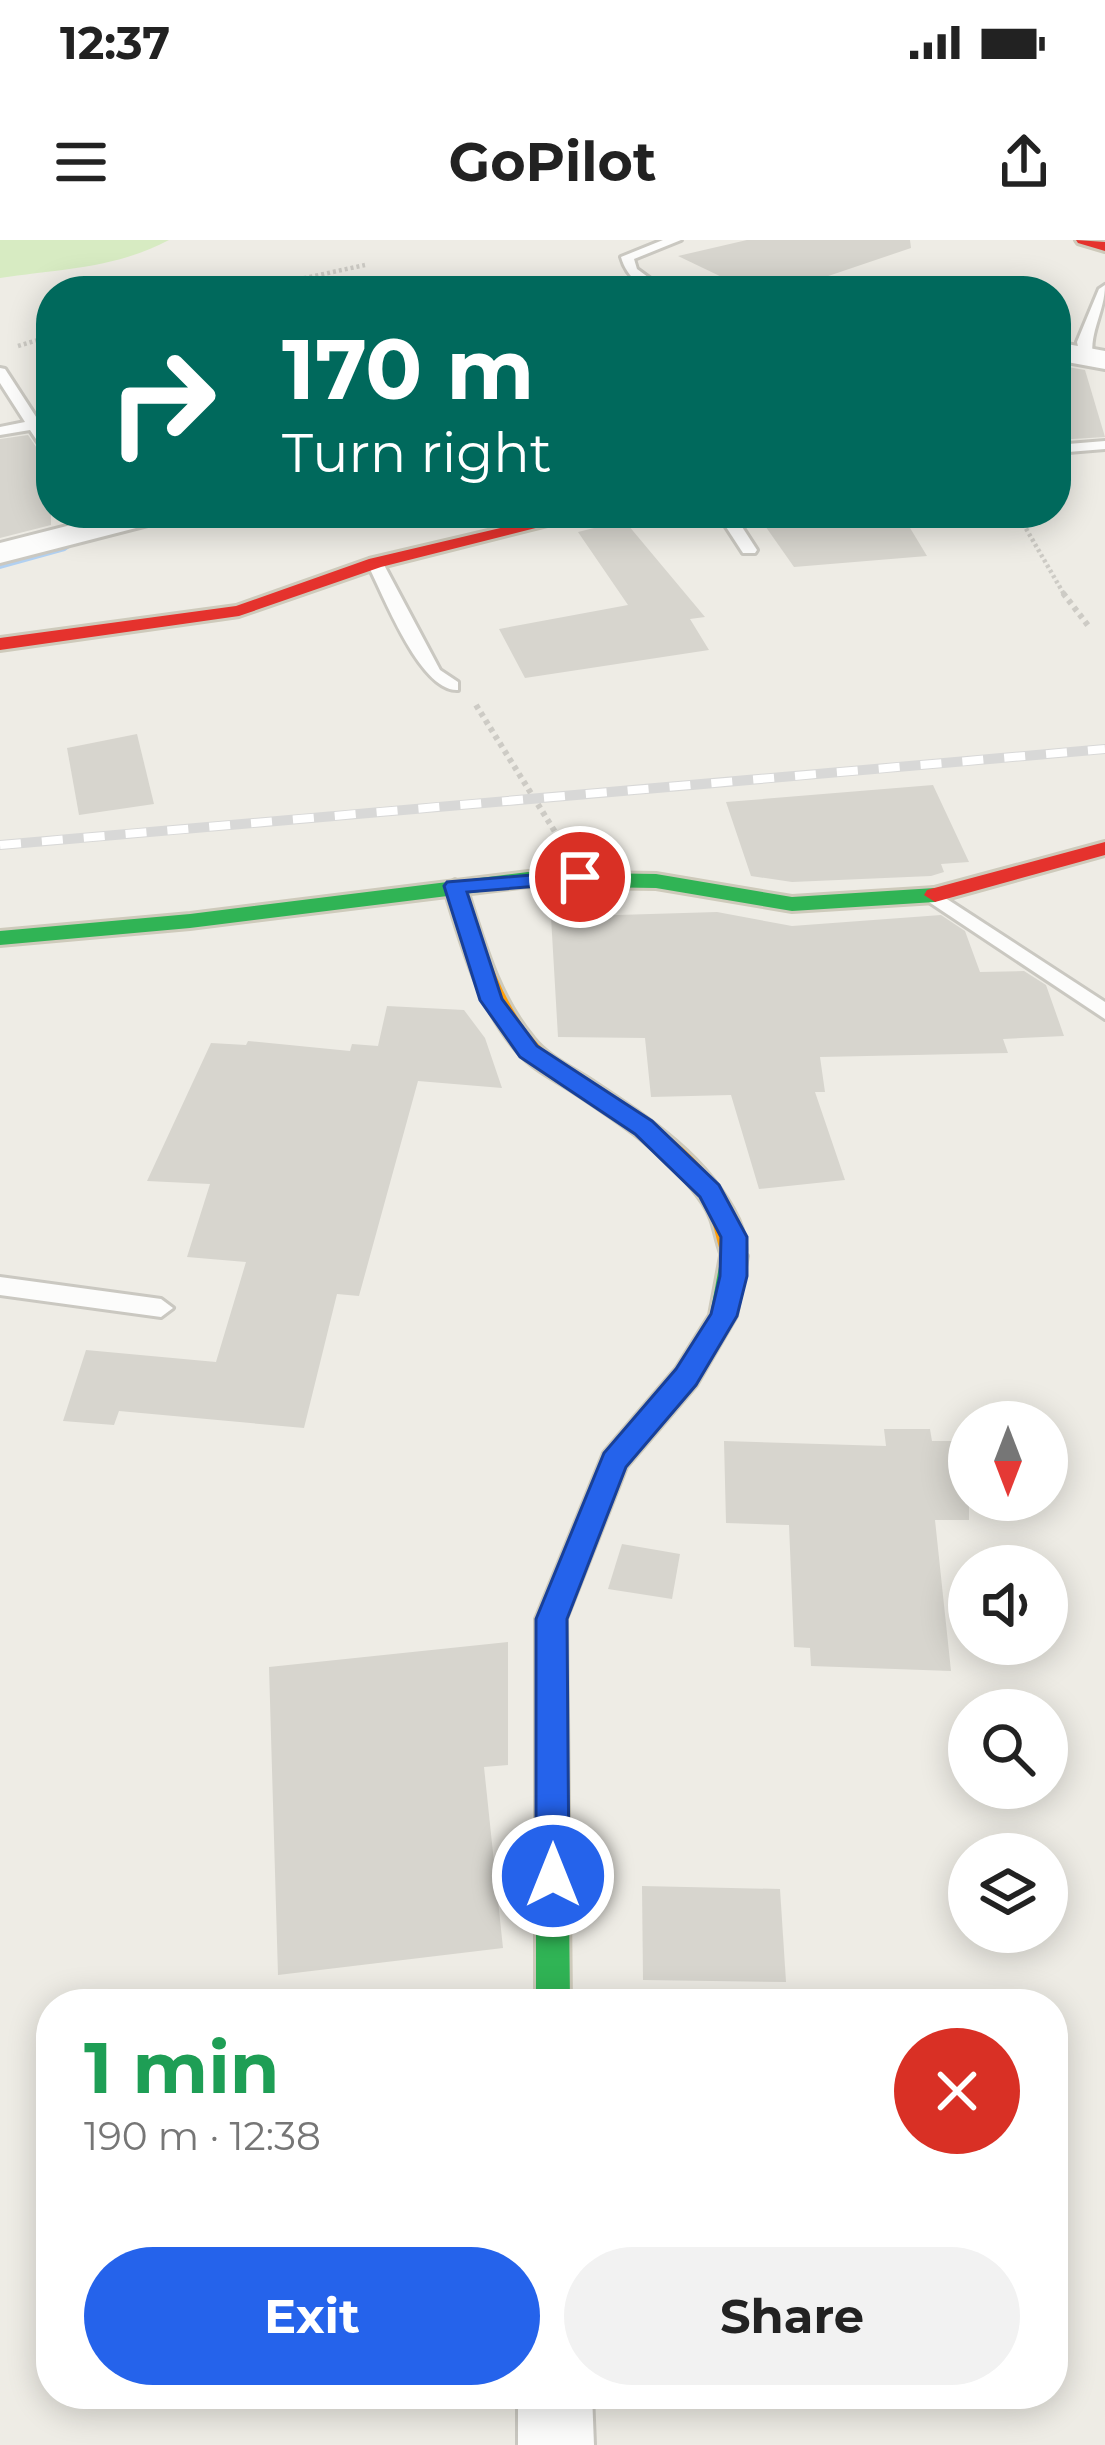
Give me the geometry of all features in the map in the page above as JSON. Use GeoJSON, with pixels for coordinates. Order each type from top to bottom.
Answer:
{"type":"FeatureCollection","features":[{"type":"Feature","properties":{"kind":"street"},"geometry":{"type":"LineString","coordinates":[[1083,240],[1105,247]]}},
{"type":"Feature","properties":{"kind":"street"},"geometry":{"type":"LineString","coordinates":[[0,553],[76,528]]}},
{"type":"Feature","properties":{"kind":"street"},"geometry":{"type":"LineString","coordinates":[[0,644],[239,611],[481,528]]}},
{"type":"Feature","properties":{"kind":"street"},"geometry":{"type":"LineString","coordinates":[[0,938],[190,921],[454,886],[580,877],[656,881],[793,904],[933,896],[1105,848]]}},
{"type":"Feature","properties":{"kind":"street"},"geometry":{"type":"LineString","coordinates":[[454,886],[491,1000],[529,1051],[644,1127],[710,1191],[734,1237],[734,1276],[724,1316],[686,1377],[614,1461],[551,1619],[554,1989]]}},
{"type":"Feature","properties":{"kind":"street"},"geometry":{"type":"LineString","coordinates":[[555,2409],[556,2445]]}},
{"type":"Feature","properties":{"kind":"lane"},"geometry":{"type":"LineString","coordinates":[[639,276],[627,257],[675,240]]}},
{"type":"Feature","properties":{"kind":"lane"},"geometry":{"type":"LineString","coordinates":[[1099,362],[1084,342],[1105,289]]}},
{"type":"Feature","properties":{"kind":"lane"},"geometry":{"type":"LineString","coordinates":[[0,372],[36,428]]}},
{"type":"Feature","properties":{"kind":"lane"},"geometry":{"type":"LineString","coordinates":[[0,431],[34,425]]}},
{"type":"Feature","properties":{"kind":"lane"},"geometry":{"type":"LineString","coordinates":[[1071,448],[1105,446]]}},
{"type":"Feature","properties":{"kind":"lane"},"geometry":{"type":"LineString","coordinates":[[735,528],[749,550]]}},
{"type":"Feature","properties":{"kind":"lane"},"geometry":{"type":"LineString","coordinates":[[375,563],[433,673],[452,686]]}},
{"type":"Feature","properties":{"kind":"lane"},"geometry":{"type":"LineString","coordinates":[[933,896],[1105,1012]]}},
{"type":"Feature","properties":{"kind":"lane"},"geometry":{"type":"LineString","coordinates":[[0,1286],[160,1308]]}},
{"type":"Feature","properties":{"kind":"path"},"geometry":{"type":"LineString","coordinates":[[314,276],[365,265]]}},
{"type":"Feature","properties":{"kind":"path"},"geometry":{"type":"LineString","coordinates":[[0,352],[36,341]]}},
{"type":"Feature","properties":{"kind":"path"},"geometry":{"type":"LineString","coordinates":[[1028,528],[1064,594],[1090,628]]}},
{"type":"Feature","properties":{"kind":"path"},"geometry":{"type":"LineString","coordinates":[[452,686],[475,703],[580,877]]}},
{"type":"Feature","properties":{"kind":"green space"},"geometry":{"type":"Polygon","coordinates":[[[0,240],[169,240],[107,262],[0,278],[0,240]]]}},
{"type":"Feature","properties":{"kind":"building"},"geometry":{"type":"Polygon","coordinates":[[[747,240],[910,240],[911,248],[828,276],[720,276],[678,256],[747,240]]]}},
{"type":"Feature","properties":{"kind":"building"},"geometry":{"type":"Polygon","coordinates":[[[1071,368],[1085,370],[1105,437],[1071,439],[1071,368]]]}},
{"type":"Feature","properties":{"kind":"building"},"geometry":{"type":"Polygon","coordinates":[[[28,435],[36,447],[39,528],[0,538],[0,439],[28,435]]]}},
{"type":"Feature","properties":{"kind":"building"},"geometry":{"type":"Polygon","coordinates":[[[631,528],[705,617],[690,619],[709,650],[525,678],[499,629],[628,605],[578,532],[631,528]]]}},
{"type":"Feature","properties":{"kind":"building"},"geometry":{"type":"Polygon","coordinates":[[[767,528],[910,528],[927,556],[794,567],[767,528]]]}},
{"type":"Feature","properties":{"kind":"building"},"geometry":{"type":"Polygon","coordinates":[[[137,734],[154,804],[79,815],[67,748],[137,734]]]}},
{"type":"Feature","properties":{"kind":"building"},"geometry":{"type":"Polygon","coordinates":[[[933,785],[969,862],[941,864],[944,872],[931,876],[792,882],[751,876],[726,802],[933,785]]]}},
{"type":"Feature","properties":{"kind":"building"},"geometry":{"type":"Polygon","coordinates":[[[717,912],[792,926],[941,915],[965,931],[980,972],[1024,971],[1046,985],[1064,1036],[1003,1039],[1008,1053],[820,1057],[825,1092],[815,1092],[845,1180],[759,1189],[731,1095],[651,1097],[645,1038],[558,1037],[551,917],[717,912]]]}},
{"type":"Feature","properties":{"kind":"building"},"geometry":{"type":"Polygon","coordinates":[[[387,1006],[464,1010],[485,1038],[502,1088],[418,1081],[359,1296],[337,1294],[304,1428],[119,1411],[114,1425],[63,1421],[86,1350],[216,1362],[246,1262],[187,1257],[210,1184],[147,1181],[211,1043],[246,1045],[248,1041],[350,1051],[352,1044],[378,1046],[387,1006]]]}},
{"type":"Feature","properties":{"kind":"building"},"geometry":{"type":"Polygon","coordinates":[[[884,1429],[930,1429],[932,1441],[948,1441],[948,1520],[935,1520],[951,1671],[811,1666],[810,1648],[794,1647],[789,1525],[726,1523],[724,1441],[886,1446],[884,1429]]]}},
{"type":"Feature","properties":{"kind":"building"},"geometry":{"type":"Polygon","coordinates":[[[622,1544],[680,1554],[672,1599],[608,1589],[622,1544]]]}},
{"type":"Feature","properties":{"kind":"building"},"geometry":{"type":"Polygon","coordinates":[[[508,1642],[508,1765],[484,1767],[503,1948],[278,1975],[269,1667],[508,1642]]]}},
{"type":"Feature","properties":{"kind":"building"},"geometry":{"type":"Polygon","coordinates":[[[642,1886],[780,1889],[786,1982],[643,1980],[642,1886]]]}},
{"type":"Feature","properties":{"kind":"waterway"},"geometry":{"type":"LineString","coordinates":[[750,276],[756,273]]}},
{"type":"Feature","properties":{"kind":"waterway"},"geometry":{"type":"LineString","coordinates":[[0,566],[61,549],[92,528]]}},
{"type":"Feature","properties":{"kind":"railway"},"geometry":{"type":"LineString","coordinates":[[0,845],[1105,749]]}},
{"type":"Feature","properties":{"kind":"traffic: fast"},"geometry":{"type":"LineString","coordinates":[[0,938],[190,921],[528,879],[656,881],[792,904],[935,895]]}},
{"type":"Feature","properties":{"kind":"traffic: fast"},"geometry":{"type":"LineString","coordinates":[[553,1989],[551,1619],[614,1461],[686,1377],[723,1316],[734,1256]]}},
{"type":"Feature","properties":{"kind":"traffic: slow"},"geometry":{"type":"LineString","coordinates":[[455,887],[483,971],[512,1028],[537,1057],[677,1156],[718,1204],[730,1229],[734,1256]]}},
{"type":"Feature","properties":{"kind":"traffic: jam"},"geometry":{"type":"LineString","coordinates":[[1083,240],[1105,247]]}},
{"type":"Feature","properties":{"kind":"traffic: jam"},"geometry":{"type":"LineString","coordinates":[[0,644],[239,611],[375,563],[523,528]]}},
{"type":"Feature","properties":{"kind":"traffic: jam"},"geometry":{"type":"LineString","coordinates":[[935,895],[1105,848]]}},
{"type":"Feature","properties":{"kind":"route"},"geometry":{"type":"LineString","coordinates":[[553,1876],[551,1619],[614,1461],[686,1377],[724,1316],[734,1276],[734,1237],[710,1191],[644,1127],[529,1051],[491,1000],[454,886],[580,877]]}}]}
